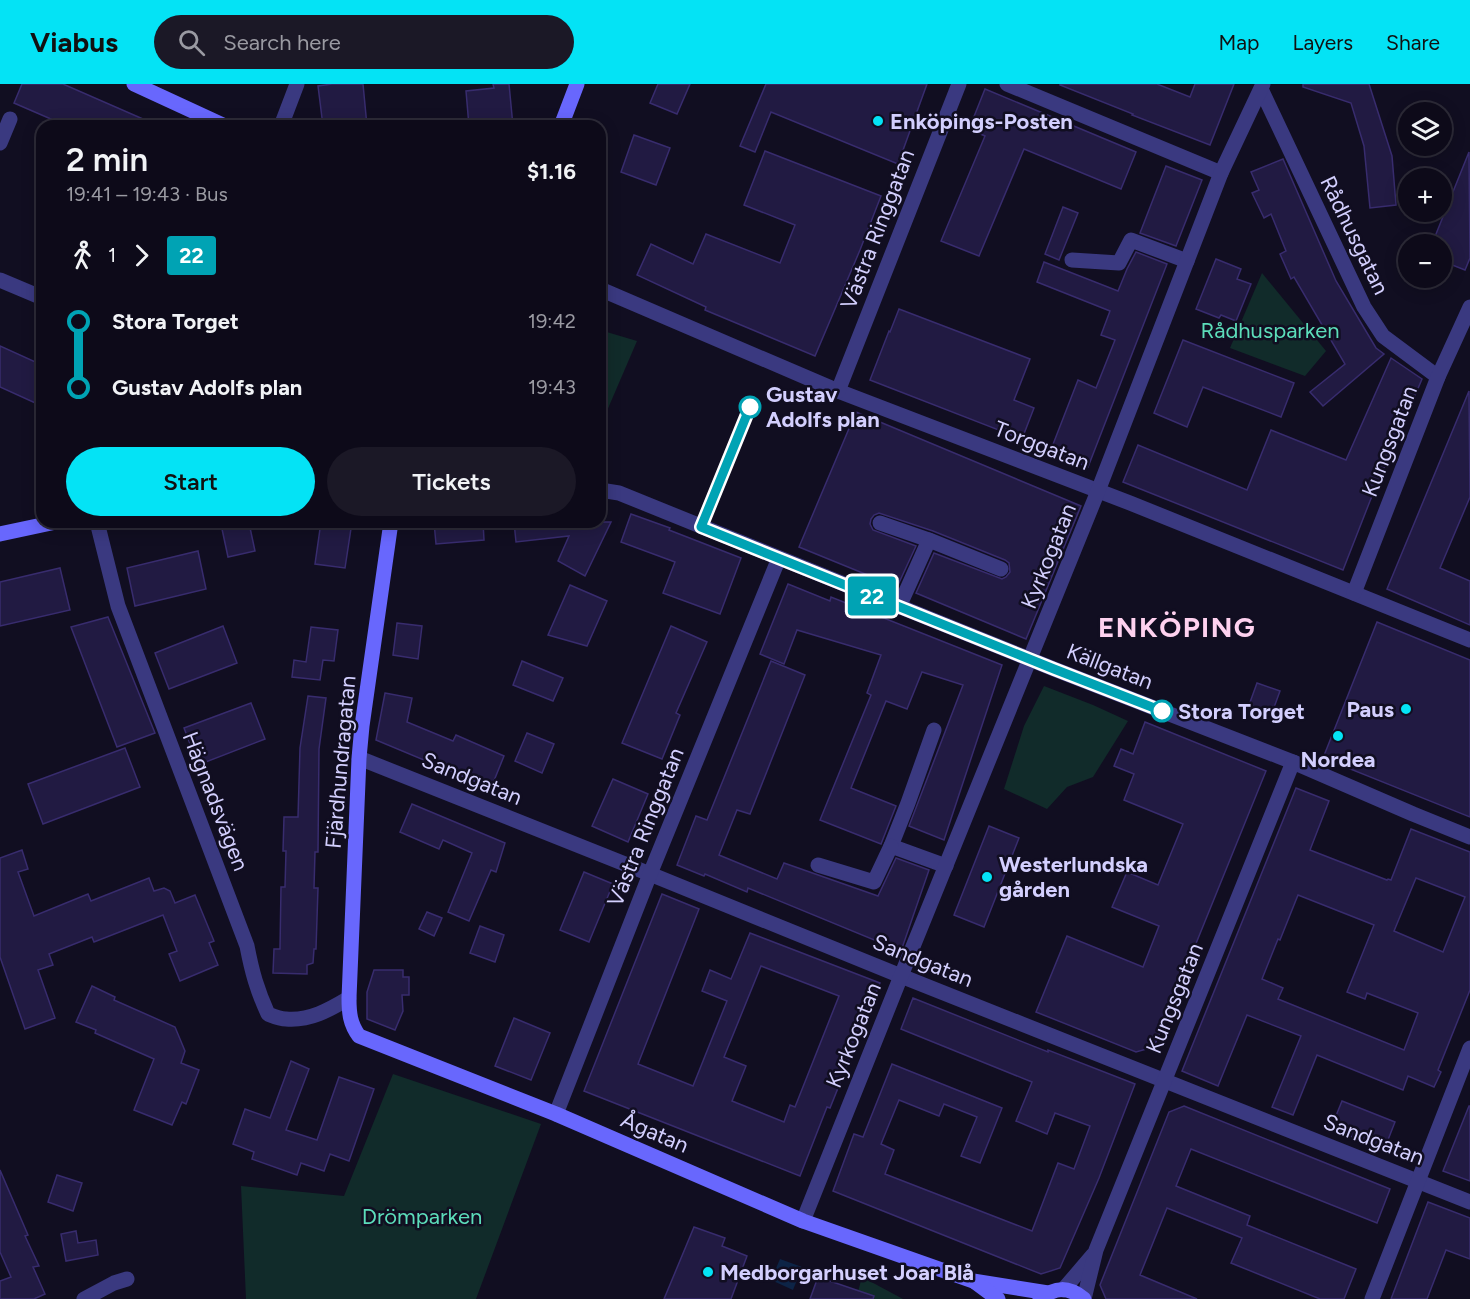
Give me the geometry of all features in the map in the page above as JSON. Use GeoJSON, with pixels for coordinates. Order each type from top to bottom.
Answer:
{"type":"FeatureCollection","features":[{"type":"Feature","properties":{"kind":"street"},"geometry":{"type":"LineString","coordinates":[[134,84],[211,120]]}},
{"type":"Feature","properties":{"kind":"street"},"geometry":{"type":"LineString","coordinates":[[283,120],[297,84]]}},
{"type":"Feature","properties":{"kind":"street"},"geometry":{"type":"LineString","coordinates":[[563,120],[577,84]]}},
{"type":"Feature","properties":{"kind":"street","name":"Västra Ringgatan"},"geometry":{"type":"LineString","coordinates":[[838,391],[959,84]]}},
{"type":"Feature","properties":{"kind":"street"},"geometry":{"type":"LineString","coordinates":[[1007,84],[1221,173]]}},
{"type":"Feature","properties":{"kind":"street","name":"Kyrkogatan"},"geometry":{"type":"LineString","coordinates":[[803,1221],[1098,491],[1221,173],[1262,87]]}},
{"type":"Feature","properties":{"kind":"street","name":"Rådhusgatan"},"geometry":{"type":"LineString","coordinates":[[1262,87],[1364,307],[1383,336],[1438,377]]}},
{"type":"Feature","properties":{"kind":"street"},"geometry":{"type":"LineString","coordinates":[[0,143],[10,119]]}},
{"type":"Feature","properties":{"kind":"street"},"geometry":{"type":"LineString","coordinates":[[1072,260],[1119,263],[1131,240],[1187,261]]}},
{"type":"Feature","properties":{"kind":"street"},"geometry":{"type":"LineString","coordinates":[[0,280],[36,295]]}},
{"type":"Feature","properties":{"kind":"street","name":"Torggatan"},"geometry":{"type":"LineString","coordinates":[[606,293],[838,391],[1098,491],[1470,640]]}},
{"type":"Feature","properties":{"kind":"street","name":"Kungsgatan"},"geometry":{"type":"LineString","coordinates":[[1354,593],[1438,377],[1470,307]]}},
{"type":"Feature","properties":{"kind":"street","name":"Källgatan"},"geometry":{"type":"LineString","coordinates":[[606,491],[619,493],[899,607],[1293,762],[1470,837]]}},
{"type":"Feature","properties":{"kind":"street"},"geometry":{"type":"LineString","coordinates":[[880,524],[929,540],[1001,569]]}},
{"type":"Feature","properties":{"kind":"street"},"geometry":{"type":"LineString","coordinates":[[0,534],[36,526]]}},
{"type":"Feature","properties":{"kind":"street","name":"Hägnadsvägen"},"geometry":{"type":"LineString","coordinates":[[99,528],[118,606],[248,946],[253,976],[268,1014],[284,1020],[306,1018],[327,1012],[349,998]]}},
{"type":"Feature","properties":{"kind":"street","name":"Fjärdhundragatan"},"geometry":{"type":"LineString","coordinates":[[349,998],[359,758],[389,528]]}},
{"type":"Feature","properties":{"kind":"street"},"geometry":{"type":"LineString","coordinates":[[899,607],[929,540]]}},
{"type":"Feature","properties":{"kind":"street","name":"Västra Ringgatan"},"geometry":{"type":"LineString","coordinates":[[556,1114],[778,558]]}},
{"type":"Feature","properties":{"kind":"street"},"geometry":{"type":"LineString","coordinates":[[818,865],[874,882],[908,803],[933,730]]}},
{"type":"Feature","properties":{"kind":"street","name":"Sandgatan"},"geometry":{"type":"LineString","coordinates":[[359,758],[1470,1202]]}},
{"type":"Feature","properties":{"kind":"street","name":"Kungsgatan"},"geometry":{"type":"LineString","coordinates":[[1084,1299],[1096,1250],[1293,762]]}},
{"type":"Feature","properties":{"kind":"street"},"geometry":{"type":"LineString","coordinates":[[891,846],[946,866]]}},
{"type":"Feature","properties":{"kind":"street","name":"Ågatan"},"geometry":{"type":"LineString","coordinates":[[349,998],[352,1027],[359,1036],[556,1114],[803,1221],[973,1281],[1050,1294],[1067,1290],[1084,1299]]}},
{"type":"Feature","properties":{"kind":"street"},"geometry":{"type":"LineString","coordinates":[[1372,1299],[1470,1048]]}},
{"type":"Feature","properties":{"kind":"street","name":"Kungsgatan"},"geometry":{"type":"LineString","coordinates":[[1050,1294],[1096,1250]]}},
{"type":"Feature","properties":{"kind":"street"},"geometry":{"type":"LineString","coordinates":[[84,1299],[114,1283],[127,1279]]}},
{"type":"Feature","properties":{"kind":"street","name":"Ågatan"},"geometry":{"type":"LineString","coordinates":[[973,1281],[998,1299]]}},
{"type":"Feature","properties":{"kind":"green space","name":"Rådhusparken"},"geometry":{"type":"Polygon","coordinates":[[[1262,273],[1326,351],[1305,376],[1230,348],[1262,273]]]}},
{"type":"Feature","properties":{"kind":"green space"},"geometry":{"type":"Polygon","coordinates":[[[606,332],[637,341],[606,413],[606,332]]]}},
{"type":"Feature","properties":{"kind":"green space"},"geometry":{"type":"Polygon","coordinates":[[[1044,686],[1128,721],[1093,777],[1067,787],[1047,809],[1004,789],[1024,726],[1044,686]]]}},
{"type":"Feature","properties":{"kind":"green space","name":"Drömparken"},"geometry":{"type":"Polygon","coordinates":[[[393,1074],[541,1124],[476,1299],[246,1299],[241,1186],[344,1196],[393,1074]]]}},
{"type":"Feature","properties":{"kind":"green space"},"geometry":{"type":"Polygon","coordinates":[[[862,1277],[903,1299],[856,1299],[862,1277]]]}},
{"type":"Feature","properties":{"kind":"water"},"geometry":{"type":"Polygon","coordinates":[[[780,1259],[802,1267],[793,1290],[771,1280],[780,1259]]]}},
{"type":"Feature","properties":{"kind":"building"},"geometry":{"type":"Polygon","coordinates":[[[22,84],[63,84],[145,120],[53,120],[14,103],[22,84]]]}},
{"type":"Feature","properties":{"kind":"building"},"geometry":{"type":"Polygon","coordinates":[[[363,84],[366,120],[322,120],[318,86],[363,84]]]}},
{"type":"Feature","properties":{"kind":"building"},"geometry":{"type":"Polygon","coordinates":[[[493,84],[509,84],[512,120],[468,120],[466,91],[494,88],[493,84]]]}},
{"type":"Feature","properties":{"kind":"building"},"geometry":{"type":"Polygon","coordinates":[[[658,84],[690,84],[677,114],[650,103],[658,84]]]}},
{"type":"Feature","properties":{"kind":"building","name":"Enköpings-Posten"},"geometry":{"type":"Polygon","coordinates":[[[766,84],[927,84],[898,164],[771,112],[755,152],[740,146],[766,84]]]}},
{"type":"Feature","properties":{"kind":"building"},"geometry":{"type":"Polygon","coordinates":[[[1060,84],[1157,84],[1190,97],[1195,84],[1234,84],[1210,145],[1060,84]]]}},
{"type":"Feature","properties":{"kind":"building"},"geometry":{"type":"Polygon","coordinates":[[[1303,84],[1369,84],[1392,156],[1396,205],[1370,208],[1364,146],[1351,103],[1303,87],[1303,84]]]}},
{"type":"Feature","properties":{"kind":"building"},"geometry":{"type":"Polygon","coordinates":[[[985,89],[1136,152],[1121,189],[1024,149],[979,256],[941,241],[985,136],[969,129],[985,89]]]}},
{"type":"Feature","properties":{"kind":"building"},"geometry":{"type":"Polygon","coordinates":[[[634,135],[670,148],[656,185],[621,172],[634,135]]]}},
{"type":"Feature","properties":{"kind":"building"},"geometry":{"type":"Polygon","coordinates":[[[765,151],[881,196],[815,356],[705,310],[706,307],[637,275],[651,244],[693,264],[706,234],[780,263],[795,225],[744,205],[765,151]]]}},
{"type":"Feature","properties":{"kind":"building"},"geometry":{"type":"Polygon","coordinates":[[[1469,152],[1470,258],[1465,270],[1452,265],[1452,234],[1436,234],[1441,222],[1452,222],[1452,194],[1469,152]]]}},
{"type":"Feature","properties":{"kind":"building"},"geometry":{"type":"Polygon","coordinates":[[[1283,159],[1336,281],[1376,348],[1384,354],[1323,406],[1310,392],[1345,364],[1294,277],[1291,279],[1280,254],[1286,251],[1271,214],[1264,218],[1252,193],[1259,190],[1251,172],[1283,159]]]}},
{"type":"Feature","properties":{"kind":"building"},"geometry":{"type":"Polygon","coordinates":[[[1166,166],[1202,180],[1176,246],[1140,233],[1166,166]]]}},
{"type":"Feature","properties":{"kind":"building"},"geometry":{"type":"Polygon","coordinates":[[[1063,207],[1078,213],[1059,260],[1045,254],[1063,207]]]}},
{"type":"Feature","properties":{"kind":"building"},"geometry":{"type":"Polygon","coordinates":[[[1136,252],[1167,264],[1088,467],[1050,452],[1078,380],[1096,388],[1115,340],[1101,335],[1110,311],[1037,282],[1044,262],[1118,291],[1136,252]]]}},
{"type":"Feature","properties":{"kind":"building"},"geometry":{"type":"Polygon","coordinates":[[[1216,259],[1241,269],[1237,279],[1251,284],[1236,321],[1221,315],[1219,318],[1196,309],[1216,259]]]}},
{"type":"Feature","properties":{"kind":"building"},"geometry":{"type":"Polygon","coordinates":[[[899,309],[1030,359],[1014,400],[1034,408],[1022,439],[870,380],[899,309]]]}},
{"type":"Feature","properties":{"kind":"building"},"geometry":{"type":"Polygon","coordinates":[[[1183,340],[1294,383],[1281,417],[1203,387],[1187,427],[1154,413],[1183,340]]]}},
{"type":"Feature","properties":{"kind":"building"},"geometry":{"type":"Polygon","coordinates":[[[0,346],[36,362],[36,403],[0,387],[0,346]]]}},
{"type":"Feature","properties":{"kind":"building"},"geometry":{"type":"Polygon","coordinates":[[[1391,358],[1422,379],[1343,570],[1123,482],[1138,445],[1247,490],[1271,430],[1346,460],[1391,358]]]}},
{"type":"Feature","properties":{"kind":"building"},"geometry":{"type":"Polygon","coordinates":[[[1469,391],[1470,497],[1440,568],[1470,581],[1470,625],[1387,589],[1469,391]]]}},
{"type":"Feature","properties":{"kind":"building"},"geometry":{"type":"Polygon","coordinates":[[[856,412],[1081,506],[1026,639],[916,593],[934,553],[1002,579],[1010,572],[1009,563],[1005,560],[933,531],[879,513],[871,519],[870,524],[873,530],[916,546],[897,587],[799,547],[856,412]]]}},
{"type":"Feature","properties":{"kind":"building"},"geometry":{"type":"Polygon","coordinates":[[[631,514],[741,558],[720,614],[663,593],[675,562],[621,542],[631,514]]]}},
{"type":"Feature","properties":{"kind":"building"},"geometry":{"type":"Polygon","coordinates":[[[606,522],[611,522],[585,576],[558,561],[569,536],[516,542],[515,528],[606,528],[606,522]]]}},
{"type":"Feature","properties":{"kind":"building"},"geometry":{"type":"Polygon","coordinates":[[[250,528],[255,551],[228,557],[222,529],[250,528]]]}},
{"type":"Feature","properties":{"kind":"building"},"geometry":{"type":"Polygon","coordinates":[[[320,528],[351,528],[345,568],[315,564],[320,528]]]}},
{"type":"Feature","properties":{"kind":"building"},"geometry":{"type":"Polygon","coordinates":[[[435,528],[483,528],[484,540],[436,544],[435,528]]]}},
{"type":"Feature","properties":{"kind":"building"},"geometry":{"type":"Polygon","coordinates":[[[198,551],[206,589],[135,606],[127,568],[198,551]]]}},
{"type":"Feature","properties":{"kind":"building"},"geometry":{"type":"Polygon","coordinates":[[[60,568],[70,610],[0,626],[0,582],[60,568]]]}},
{"type":"Feature","properties":{"kind":"building"},"geometry":{"type":"Polygon","coordinates":[[[788,584],[830,601],[831,597],[1002,665],[944,840],[909,826],[963,685],[922,672],[907,709],[886,701],[851,788],[896,806],[881,844],[820,820],[871,695],[867,693],[881,655],[797,630],[784,664],[760,654],[788,584]]]}},
{"type":"Feature","properties":{"kind":"building"},"geometry":{"type":"Polygon","coordinates":[[[570,585],[607,601],[587,646],[548,635],[570,585]]]}},
{"type":"Feature","properties":{"kind":"building"},"geometry":{"type":"Polygon","coordinates":[[[108,617],[155,733],[117,747],[71,627],[108,617]]]}},
{"type":"Feature","properties":{"kind":"building","name":"Paus"},"geometry":{"type":"Polygon","coordinates":[[[1377,622],[1470,660],[1470,817],[1323,758],[1377,622]]]}},
{"type":"Feature","properties":{"kind":"building"},"geometry":{"type":"Polygon","coordinates":[[[397,623],[422,626],[418,659],[393,655],[397,623]]]}},
{"type":"Feature","properties":{"kind":"building"},"geometry":{"type":"Polygon","coordinates":[[[223,626],[237,663],[169,689],[155,653],[223,626]]]}},
{"type":"Feature","properties":{"kind":"building"},"geometry":{"type":"Polygon","coordinates":[[[671,626],[707,642],[676,713],[680,715],[662,759],[622,743],[671,626]]]}},
{"type":"Feature","properties":{"kind":"building"},"geometry":{"type":"Polygon","coordinates":[[[311,627],[338,630],[334,661],[323,660],[320,680],[292,677],[294,660],[306,662],[311,627]]]}},
{"type":"Feature","properties":{"kind":"building"},"geometry":{"type":"Polygon","coordinates":[[[522,661],[563,678],[553,701],[513,685],[522,661]]]}},
{"type":"Feature","properties":{"kind":"building"},"geometry":{"type":"Polygon","coordinates":[[[771,661],[805,675],[750,814],[737,810],[719,855],[777,879],[784,863],[878,896],[896,858],[929,870],[901,951],[748,888],[747,892],[677,865],[696,816],[707,820],[771,661]]]}},
{"type":"Feature","properties":{"kind":"building"},"geometry":{"type":"Polygon","coordinates":[[[1257,683],[1280,691],[1272,713],[1249,705],[1257,683]]]}},
{"type":"Feature","properties":{"kind":"building"},"geometry":{"type":"Polygon","coordinates":[[[385,693],[412,698],[407,722],[453,741],[456,735],[504,756],[491,788],[376,740],[385,693]]]}},
{"type":"Feature","properties":{"kind":"building"},"geometry":{"type":"Polygon","coordinates":[[[308,696],[326,698],[319,749],[318,852],[315,852],[314,888],[318,888],[316,949],[314,949],[313,963],[307,965],[307,974],[273,973],[274,949],[280,949],[281,887],[285,887],[284,817],[298,817],[300,748],[308,696]]]}},
{"type":"Feature","properties":{"kind":"building"},"geometry":{"type":"Polygon","coordinates":[[[251,703],[265,739],[198,765],[184,728],[251,703]]]}},
{"type":"Feature","properties":{"kind":"building"},"geometry":{"type":"Polygon","coordinates":[[[1145,722],[1266,771],[1154,1047],[1136,1052],[1036,1012],[1067,936],[1143,967],[1159,926],[1112,907],[1127,872],[1158,885],[1183,824],[1124,800],[1134,774],[1114,766],[1121,749],[1133,754],[1145,722]]]}},
{"type":"Feature","properties":{"kind":"building"},"geometry":{"type":"Polygon","coordinates":[[[527,733],[554,744],[542,773],[515,761],[527,733]]]}},
{"type":"Feature","properties":{"kind":"building"},"geometry":{"type":"Polygon","coordinates":[[[125,748],[140,787],[43,824],[28,784],[125,748]]]}},
{"type":"Feature","properties":{"kind":"building"},"geometry":{"type":"Polygon","coordinates":[[[613,779],[648,794],[628,842],[592,826],[613,779]]]}},
{"type":"Feature","properties":{"kind":"building"},"geometry":{"type":"Polygon","coordinates":[[[1296,788],[1329,801],[1310,850],[1387,880],[1391,880],[1411,829],[1470,852],[1470,990],[1438,1070],[1441,1072],[1434,1087],[1408,1076],[1403,1090],[1317,1055],[1293,1115],[1272,1107],[1301,1036],[1247,1015],[1218,1086],[1182,1071],[1296,788]],[[1416,878],[1394,931],[1443,952],[1465,897],[1416,878]],[[1298,895],[1262,979],[1283,988],[1278,999],[1404,1050],[1418,1013],[1367,993],[1365,999],[1347,992],[1374,925],[1298,895]]]}},
{"type":"Feature","properties":{"kind":"building"},"geometry":{"type":"Polygon","coordinates":[[[412,804],[505,843],[496,872],[491,870],[469,921],[448,912],[472,853],[443,840],[439,849],[400,832],[412,804]]]}},
{"type":"Feature","properties":{"kind":"building","name":"Westerlundska gården"},"geometry":{"type":"Polygon","coordinates":[[[989,826],[1019,838],[984,927],[954,915],[989,826]]]}},
{"type":"Feature","properties":{"kind":"building"},"geometry":{"type":"Polygon","coordinates":[[[22,850],[28,869],[18,872],[34,916],[88,894],[91,901],[149,878],[154,891],[164,888],[170,891],[175,903],[195,895],[214,941],[209,943],[218,965],[180,981],[169,954],[177,951],[163,915],[94,942],[92,937],[49,954],[53,965],[38,970],[55,1018],[25,1029],[0,957],[0,858],[22,850]]]}},
{"type":"Feature","properties":{"kind":"building"},"geometry":{"type":"Polygon","coordinates":[[[584,872],[613,884],[589,942],[560,930],[584,872]]]}},
{"type":"Feature","properties":{"kind":"building"},"geometry":{"type":"Polygon","coordinates":[[[662,894],[699,909],[638,1064],[693,1086],[727,1001],[702,991],[710,970],[731,979],[750,933],[880,983],[800,1176],[584,1091],[662,894]],[[761,966],[724,1057],[746,1066],[732,1101],[784,1122],[790,1105],[795,1107],[839,996],[761,966]]]}},
{"type":"Feature","properties":{"kind":"building"},"geometry":{"type":"Polygon","coordinates":[[[427,912],[442,918],[434,936],[419,929],[427,912]]]}},
{"type":"Feature","properties":{"kind":"building"},"geometry":{"type":"Polygon","coordinates":[[[480,926],[504,935],[495,962],[470,953],[480,926]]]}},
{"type":"Feature","properties":{"kind":"building"},"geometry":{"type":"Polygon","coordinates":[[[374,970],[403,970],[403,977],[409,977],[409,995],[402,995],[403,1011],[395,1030],[367,1019],[367,992],[374,970]]]}},
{"type":"Feature","properties":{"kind":"building"},"geometry":{"type":"Polygon","coordinates":[[[92,986],[115,997],[114,1000],[175,1027],[185,1051],[181,1063],[199,1070],[186,1104],[182,1102],[172,1125],[134,1110],[154,1059],[76,1022],[92,986]]]}},
{"type":"Feature","properties":{"kind":"building"},"geometry":{"type":"Polygon","coordinates":[[[913,998],[1135,1084],[1099,1178],[1060,1268],[1041,1274],[833,1191],[854,1134],[863,1137],[892,1064],[1002,1108],[980,1163],[961,1156],[977,1117],[944,1104],[939,1116],[899,1100],[881,1144],[894,1150],[885,1174],[1032,1231],[1058,1163],[1074,1169],[1090,1126],[1055,1113],[1047,1134],[1016,1121],[1032,1082],[901,1029],[913,998]]]}},
{"type":"Feature","properties":{"kind":"building"},"geometry":{"type":"Polygon","coordinates":[[[514,1018],[550,1033],[531,1080],[495,1066],[514,1018]]]}},
{"type":"Feature","properties":{"kind":"building"},"geometry":{"type":"Polygon","coordinates":[[[291,1061],[309,1069],[286,1130],[317,1140],[339,1077],[374,1089],[349,1161],[330,1154],[324,1171],[301,1163],[297,1175],[252,1159],[254,1152],[233,1144],[245,1109],[270,1118],[291,1061]]]}},
{"type":"Feature","properties":{"kind":"building"},"geometry":{"type":"Polygon","coordinates":[[[1342,1101],[1395,1122],[1384,1150],[1331,1128],[1342,1101]]]}},
{"type":"Feature","properties":{"kind":"building"},"geometry":{"type":"Polygon","coordinates":[[[1184,1106],[1390,1189],[1377,1223],[1191,1149],[1176,1186],[1250,1216],[1247,1225],[1356,1269],[1344,1299],[1320,1299],[1231,1263],[1242,1238],[1167,1208],[1140,1275],[1197,1299],[1106,1299],[1100,1285],[1169,1112],[1184,1106]]]}},
{"type":"Feature","properties":{"kind":"building"},"geometry":{"type":"Polygon","coordinates":[[[1470,1106],[1470,1181],[1443,1171],[1470,1106]]]}},
{"type":"Feature","properties":{"kind":"building"},"geometry":{"type":"Polygon","coordinates":[[[0,1170],[39,1266],[33,1267],[45,1294],[34,1299],[0,1299],[0,1281],[11,1277],[0,1252],[0,1170]]]}},
{"type":"Feature","properties":{"kind":"building"},"geometry":{"type":"Polygon","coordinates":[[[57,1175],[82,1183],[73,1211],[48,1202],[57,1175]]]}},
{"type":"Feature","properties":{"kind":"building"},"geometry":{"type":"Polygon","coordinates":[[[1428,1202],[1470,1218],[1470,1259],[1446,1250],[1427,1299],[1391,1299],[1428,1202]]]}},
{"type":"Feature","properties":{"kind":"building","name":"Medborgarhuset Joar Blå"},"geometry":{"type":"Polygon","coordinates":[[[694,1227],[725,1238],[722,1246],[747,1256],[731,1299],[664,1299],[694,1227]]]}},
{"type":"Feature","properties":{"kind":"building"},"geometry":{"type":"Polygon","coordinates":[[[76,1231],[78,1243],[96,1240],[98,1255],[66,1261],[61,1234],[76,1231]]]}},
{"type":"Feature","properties":{"kind":"building"},"geometry":{"type":"Polygon","coordinates":[[[818,1277],[874,1296],[873,1299],[810,1299],[818,1277]]]}},
{"type":"Feature","properties":{"kind":"bus line","name":"22"},"geometry":{"type":"LineString","coordinates":[[750,407],[701,527],[1162,711]]}},
{"type":"Feature","properties":{"kind":"place","name":"Enköpings-Posten"},"geometry":{"type":"Point","coordinates":[878,121]}},
{"type":"Feature","properties":{"kind":"place","name":"Gustav Adolfs plan"},"geometry":{"type":"Point","coordinates":[750,407]}},
{"type":"Feature","properties":{"kind":"place","name":"Paus"},"geometry":{"type":"Point","coordinates":[1406,709]}},
{"type":"Feature","properties":{"kind":"place","name":"Stora Torget"},"geometry":{"type":"Point","coordinates":[1162,711]}},
{"type":"Feature","properties":{"kind":"place","name":"Nordea"},"geometry":{"type":"Point","coordinates":[1338,736]}},
{"type":"Feature","properties":{"kind":"place","name":"Westerlundska gården"},"geometry":{"type":"Point","coordinates":[987,877]}},
{"type":"Feature","properties":{"kind":"place","name":"Medborgarhuset Joar Blå"},"geometry":{"type":"Point","coordinates":[708,1272]}},
{"type":"Feature","properties":{"kind":"district","name":"ENKÖPING"},"geometry":{"type":"Point","coordinates":[1177,627]}}]}
